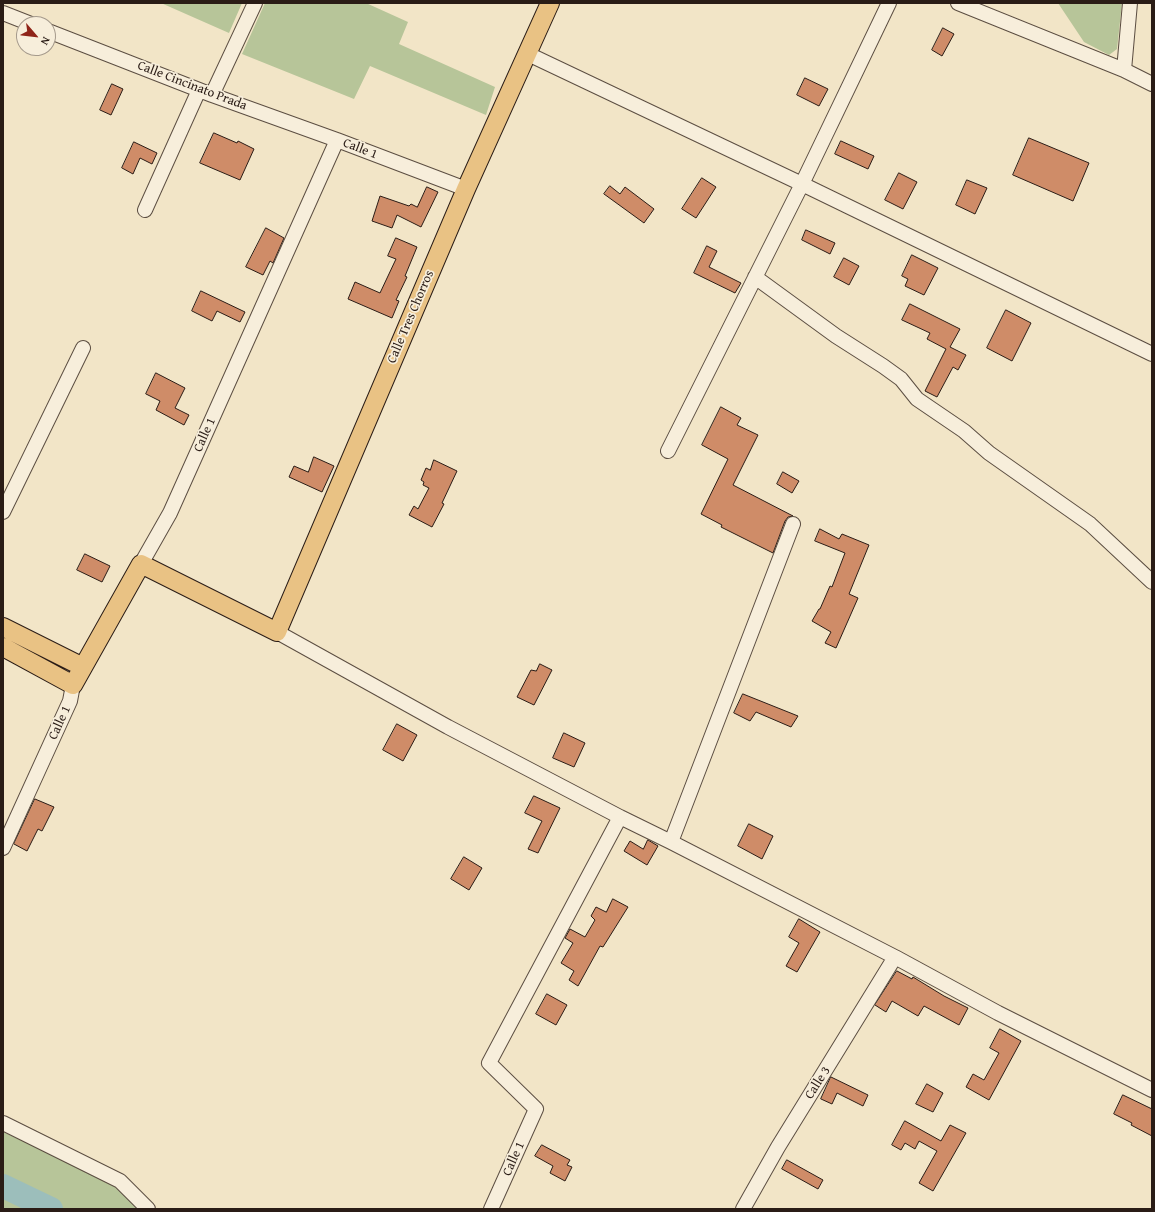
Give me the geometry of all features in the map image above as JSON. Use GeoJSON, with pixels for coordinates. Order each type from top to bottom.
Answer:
{"type":"FeatureCollection","features":[{"type":"Feature","properties":{"kind":"main road","name":"Calle Tres Chorros"},"geometry":{"type":"LineString","coordinates":[[277,632],[466,189],[550,3]]}},
{"type":"Feature","properties":{"kind":"main road"},"geometry":{"type":"LineString","coordinates":[[142,564],[277,632]]}},
{"type":"Feature","properties":{"kind":"main road","name":"Calle 1"},"geometry":{"type":"LineString","coordinates":[[73,685],[142,564]]}},
{"type":"Feature","properties":{"kind":"main road"},"geometry":{"type":"LineString","coordinates":[[3,627],[83,668]]}},
{"type":"Feature","properties":{"kind":"main road"},"geometry":{"type":"LineString","coordinates":[[3,647],[73,685]]}},
{"type":"Feature","properties":{"kind":"street"},"geometry":{"type":"LineString","coordinates":[[212,95],[255,3]]}},
{"type":"Feature","properties":{"kind":"street"},"geometry":{"type":"LineString","coordinates":[[668,451],[802,184],[889,3]]}},
{"type":"Feature","properties":{"kind":"street"},"geometry":{"type":"LineString","coordinates":[[958,3],[1124,70],[1152,84]]}},
{"type":"Feature","properties":{"kind":"street"},"geometry":{"type":"LineString","coordinates":[[1124,70],[1130,3]]}},
{"type":"Feature","properties":{"kind":"street"},"geometry":{"type":"LineString","coordinates":[[3,13],[16,18]]}},
{"type":"Feature","properties":{"kind":"street","name":"Calle Cincinato Prada"},"geometry":{"type":"LineString","coordinates":[[56,34],[212,95],[337,140]]}},
{"type":"Feature","properties":{"kind":"street"},"geometry":{"type":"LineString","coordinates":[[528,54],[802,184],[1152,354]]}},
{"type":"Feature","properties":{"kind":"street"},"geometry":{"type":"LineString","coordinates":[[145,210],[199,90]]}},
{"type":"Feature","properties":{"kind":"street","name":"Calle 1"},"geometry":{"type":"LineString","coordinates":[[142,564],[170,513],[337,140],[466,189]]}},
{"type":"Feature","properties":{"kind":"street"},"geometry":{"type":"LineString","coordinates":[[755,277],[836,336],[901,379],[917,399],[964,431],[989,453],[1090,524],[1152,582]]}},
{"type":"Feature","properties":{"kind":"street"},"geometry":{"type":"LineString","coordinates":[[3,512],[83,348]]}},
{"type":"Feature","properties":{"kind":"street"},"geometry":{"type":"LineString","coordinates":[[671,842],[793,524]]}},
{"type":"Feature","properties":{"kind":"street"},"geometry":{"type":"LineString","coordinates":[[277,632],[448,727],[620,818],[671,842],[895,957],[998,1013],[1152,1090]]}},
{"type":"Feature","properties":{"kind":"street","name":"Calle 1"},"geometry":{"type":"LineString","coordinates":[[3,848],[70,701],[73,685]]}},
{"type":"Feature","properties":{"kind":"street","name":"Calle 1"},"geometry":{"type":"LineString","coordinates":[[492,1209],[536,1109],[489,1063],[620,818]]}},
{"type":"Feature","properties":{"kind":"street","name":"Calle 3"},"geometry":{"type":"LineString","coordinates":[[743,1209],[778,1147],[895,957]]}},
{"type":"Feature","properties":{"kind":"street"},"geometry":{"type":"LineString","coordinates":[[3,1123],[120,1181],[148,1209]]}},
{"type":"Feature","properties":{"kind":"green space"},"geometry":{"type":"Polygon","coordinates":[[[161,3],[242,3],[229,33],[161,3]]]}},
{"type":"Feature","properties":{"kind":"green space"},"geometry":{"type":"Polygon","coordinates":[[[265,3],[366,3],[408,22],[399,44],[495,87],[486,115],[370,66],[354,99],[242,54],[265,3]]]}},
{"type":"Feature","properties":{"kind":"green space"},"geometry":{"type":"Polygon","coordinates":[[[1058,3],[1122,3],[1117,49],[1109,55],[1084,42],[1058,3]]]}},
{"type":"Feature","properties":{"kind":"green space"},"geometry":{"type":"Polygon","coordinates":[[[3,1132],[126,1187],[142,1209],[3,1209],[3,1132]]]}},
{"type":"Feature","properties":{"kind":"building"},"geometry":{"type":"Polygon","coordinates":[[[943,28],[954,34],[942,56],[932,50],[943,28]]]}},
{"type":"Feature","properties":{"kind":"building"},"geometry":{"type":"Polygon","coordinates":[[[805,78],[828,89],[819,106],[797,95],[805,78]]]}},
{"type":"Feature","properties":{"kind":"building"},"geometry":{"type":"Polygon","coordinates":[[[112,84],[123,89],[111,115],[100,110],[112,84]]]}},
{"type":"Feature","properties":{"kind":"building"},"geometry":{"type":"Polygon","coordinates":[[[214,133],[237,143],[238,141],[254,149],[240,180],[200,163],[214,133]]]}},
{"type":"Feature","properties":{"kind":"building"},"geometry":{"type":"Polygon","coordinates":[[[1029,138],[1089,163],[1073,201],[1013,175],[1029,138]]]}},
{"type":"Feature","properties":{"kind":"building"},"geometry":{"type":"Polygon","coordinates":[[[841,141],[874,156],[868,169],[835,154],[841,141]]]}},
{"type":"Feature","properties":{"kind":"building"},"geometry":{"type":"Polygon","coordinates":[[[134,142],[157,153],[152,164],[140,158],[133,174],[122,168],[134,142]]]}},
{"type":"Feature","properties":{"kind":"building"},"geometry":{"type":"Polygon","coordinates":[[[899,173],[917,182],[903,209],[885,200],[899,173]]]}},
{"type":"Feature","properties":{"kind":"building"},"geometry":{"type":"Polygon","coordinates":[[[702,178],[716,187],[696,218],[682,209],[702,178]]]}},
{"type":"Feature","properties":{"kind":"building"},"geometry":{"type":"Polygon","coordinates":[[[967,180],[987,188],[975,214],[956,205],[967,180]]]}},
{"type":"Feature","properties":{"kind":"building"},"geometry":{"type":"Polygon","coordinates":[[[610,186],[620,194],[625,187],[654,209],[644,223],[604,194],[610,186]]]}},
{"type":"Feature","properties":{"kind":"building"},"geometry":{"type":"Polygon","coordinates":[[[427,187],[438,192],[421,227],[397,215],[392,228],[372,221],[380,196],[409,206],[411,204],[417,207],[427,187]]]}},
{"type":"Feature","properties":{"kind":"building"},"geometry":{"type":"Polygon","coordinates":[[[266,228],[284,238],[273,263],[270,261],[263,275],[246,267],[266,228]]]}},
{"type":"Feature","properties":{"kind":"building"},"geometry":{"type":"Polygon","coordinates":[[[806,230],[835,243],[830,254],[802,240],[806,230]]]}},
{"type":"Feature","properties":{"kind":"building"},"geometry":{"type":"Polygon","coordinates":[[[396,238],[417,247],[405,276],[407,277],[396,300],[399,301],[392,318],[348,299],[355,282],[380,293],[396,259],[388,256],[396,238]]]}},
{"type":"Feature","properties":{"kind":"building"},"geometry":{"type":"Polygon","coordinates":[[[707,246],[717,251],[709,267],[741,283],[735,293],[694,273],[707,246]]]}},
{"type":"Feature","properties":{"kind":"building"},"geometry":{"type":"Polygon","coordinates":[[[912,255],[938,268],[924,295],[905,286],[908,279],[902,276],[912,255]]]}},
{"type":"Feature","properties":{"kind":"building"},"geometry":{"type":"Polygon","coordinates":[[[844,258],[859,266],[849,285],[834,277],[844,258]]]}},
{"type":"Feature","properties":{"kind":"building"},"geometry":{"type":"Polygon","coordinates":[[[201,291],[245,312],[240,322],[217,311],[212,321],[192,311],[201,291]]]}},
{"type":"Feature","properties":{"kind":"building"},"geometry":{"type":"Polygon","coordinates":[[[910,304],[960,329],[950,347],[966,355],[958,370],[953,367],[937,397],[925,391],[946,349],[927,339],[930,333],[902,320],[910,304]]]}},
{"type":"Feature","properties":{"kind":"building"},"geometry":{"type":"Polygon","coordinates":[[[1006,310],[1031,323],[1012,361],[987,348],[1006,310]]]}},
{"type":"Feature","properties":{"kind":"building"},"geometry":{"type":"Polygon","coordinates":[[[156,373],[185,388],[175,408],[189,415],[184,425],[156,410],[160,401],[146,394],[156,373]]]}},
{"type":"Feature","properties":{"kind":"building"},"geometry":{"type":"Polygon","coordinates":[[[721,407],[741,418],[737,425],[758,435],[733,485],[793,516],[788,517],[785,521],[773,553],[721,527],[722,525],[701,514],[728,459],[702,445],[721,407]]]}},
{"type":"Feature","properties":{"kind":"building"},"geometry":{"type":"Polygon","coordinates":[[[314,457],[334,466],[322,492],[289,477],[294,466],[308,472],[314,457]]]}},
{"type":"Feature","properties":{"kind":"building"},"geometry":{"type":"Polygon","coordinates":[[[434,460],[457,471],[442,503],[444,504],[432,527],[409,515],[414,506],[418,509],[429,488],[423,485],[424,482],[421,480],[426,468],[430,470],[434,460]]]}},
{"type":"Feature","properties":{"kind":"building"},"geometry":{"type":"Polygon","coordinates":[[[783,472],[799,481],[792,493],[777,484],[783,472]]]}},
{"type":"Feature","properties":{"kind":"building"},"geometry":{"type":"Polygon","coordinates":[[[820,529],[839,539],[842,534],[869,545],[849,594],[858,598],[836,648],[825,643],[831,632],[812,621],[820,609],[830,586],[832,587],[845,553],[815,541],[820,529]]]}},
{"type":"Feature","properties":{"kind":"building"},"geometry":{"type":"Polygon","coordinates":[[[85,554],[110,566],[102,582],[77,570],[85,554]]]}},
{"type":"Feature","properties":{"kind":"building"},"geometry":{"type":"Polygon","coordinates":[[[540,664],[552,670],[534,705],[517,697],[531,670],[536,671],[540,664]]]}},
{"type":"Feature","properties":{"kind":"building"},"geometry":{"type":"Polygon","coordinates":[[[743,694],[798,716],[791,727],[756,712],[750,721],[734,713],[743,694]]]}},
{"type":"Feature","properties":{"kind":"building"},"geometry":{"type":"Polygon","coordinates":[[[397,724],[417,735],[403,761],[383,750],[397,724]]]}},
{"type":"Feature","properties":{"kind":"building"},"geometry":{"type":"Polygon","coordinates":[[[564,733],[585,743],[574,767],[553,758],[564,733]]]}},
{"type":"Feature","properties":{"kind":"building"},"geometry":{"type":"Polygon","coordinates":[[[534,796],[560,808],[538,853],[528,849],[542,821],[525,813],[534,796]]]}},
{"type":"Feature","properties":{"kind":"building"},"geometry":{"type":"Polygon","coordinates":[[[35,799],[54,807],[42,831],[38,829],[27,851],[14,844],[35,799]]]}},
{"type":"Feature","properties":{"kind":"building"},"geometry":{"type":"Polygon","coordinates":[[[749,824],[773,836],[762,859],[738,846],[749,824]]]}},
{"type":"Feature","properties":{"kind":"building"},"geometry":{"type":"Polygon","coordinates":[[[648,840],[658,846],[647,865],[624,851],[630,841],[643,849],[648,840]]]}},
{"type":"Feature","properties":{"kind":"building"},"geometry":{"type":"Polygon","coordinates":[[[464,857],[482,868],[469,890],[451,879],[464,857]]]}},
{"type":"Feature","properties":{"kind":"building"},"geometry":{"type":"Polygon","coordinates":[[[613,899],[628,907],[603,947],[600,946],[578,986],[569,980],[574,971],[561,963],[573,943],[565,938],[570,929],[585,937],[595,920],[591,916],[596,907],[606,912],[613,899]]]}},
{"type":"Feature","properties":{"kind":"building"},"geometry":{"type":"Polygon","coordinates":[[[799,919],[820,932],[797,972],[786,966],[799,943],[789,937],[799,919]]]}},
{"type":"Feature","properties":{"kind":"building"},"geometry":{"type":"Polygon","coordinates":[[[897,971],[912,979],[913,977],[944,996],[968,1008],[959,1025],[924,1006],[918,1016],[892,1001],[886,1012],[875,1005],[897,971]]]}},
{"type":"Feature","properties":{"kind":"building"},"geometry":{"type":"Polygon","coordinates":[[[547,994],[567,1005],[556,1025],[536,1014],[547,994]]]}},
{"type":"Feature","properties":{"kind":"building"},"geometry":{"type":"Polygon","coordinates":[[[1000,1029],[1021,1041],[989,1100],[966,1087],[973,1074],[984,1080],[999,1053],[990,1048],[1000,1029]]]}},
{"type":"Feature","properties":{"kind":"building"},"geometry":{"type":"Polygon","coordinates":[[[831,1077],[868,1095],[863,1106],[837,1093],[832,1104],[821,1099],[831,1077]]]}},
{"type":"Feature","properties":{"kind":"building"},"geometry":{"type":"Polygon","coordinates":[[[927,1084],[943,1093],[933,1112],[916,1104],[927,1084]]]}},
{"type":"Feature","properties":{"kind":"building"},"geometry":{"type":"Polygon","coordinates":[[[1123,1095],[1152,1109],[1152,1136],[1131,1125],[1132,1123],[1114,1114],[1123,1095]]]}},
{"type":"Feature","properties":{"kind":"building"},"geometry":{"type":"Polygon","coordinates":[[[905,1121],[941,1141],[950,1125],[966,1133],[933,1191],[919,1183],[937,1151],[919,1141],[915,1149],[905,1143],[901,1150],[892,1145],[905,1121]]]}},
{"type":"Feature","properties":{"kind":"building"},"geometry":{"type":"Polygon","coordinates":[[[542,1145],[570,1160],[567,1165],[572,1167],[565,1181],[550,1173],[553,1166],[535,1156],[542,1145]]]}},
{"type":"Feature","properties":{"kind":"building"},"geometry":{"type":"Polygon","coordinates":[[[787,1160],[823,1180],[818,1189],[782,1169],[787,1160]]]}},
{"type":"Feature","properties":{"kind":"waterway"},"geometry":{"type":"LineString","coordinates":[[3,1186],[51,1209]]}}]}
